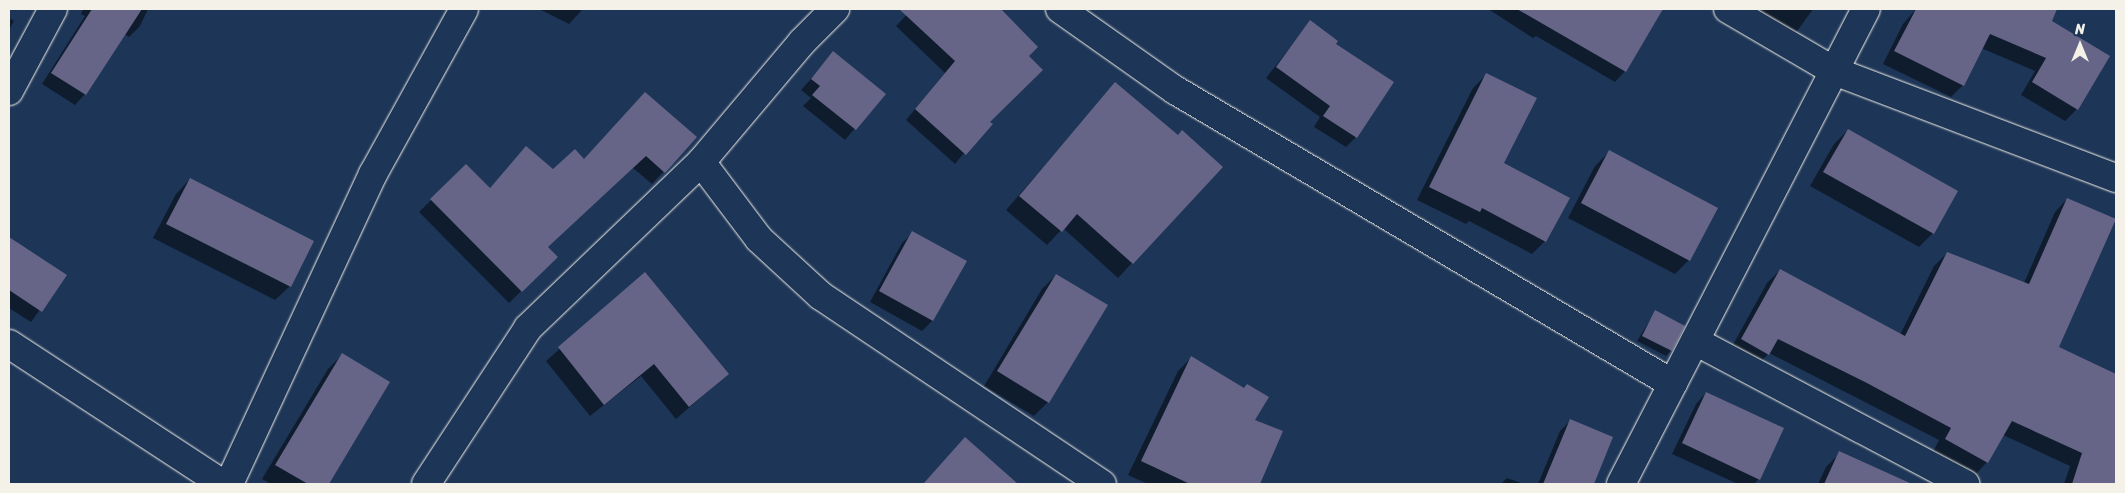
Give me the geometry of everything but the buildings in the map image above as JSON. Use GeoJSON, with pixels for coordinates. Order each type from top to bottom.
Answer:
{"type":"FeatureCollection","features":[{"type":"Feature","properties":{"kind":"street"},"geometry":{"type":"LineString","coordinates":[[9,90],[53,9]]}},
{"type":"Feature","properties":{"kind":"street"},"geometry":{"type":"LineString","coordinates":[[229,484],[373,174],[464,9]]}},
{"type":"Feature","properties":{"kind":"street"},"geometry":{"type":"LineString","coordinates":[[426,484],[528,328],[701,162],[802,42],[835,9]]}},
{"type":"Feature","properties":{"kind":"street"},"geometry":{"type":"LineString","coordinates":[[1060,9],[1175,90],[1673,384]]}},
{"type":"Feature","properties":{"kind":"street"},"geometry":{"type":"LineString","coordinates":[[1728,9],[1834,72],[2116,178]]}},
{"type":"Feature","properties":{"kind":"street"},"geometry":{"type":"LineString","coordinates":[[1621,484],[1866,9]]}},
{"type":"Feature","properties":{"kind":"street"},"geometry":{"type":"LineString","coordinates":[[701,162],[759,239],[821,296],[1102,484]]}},
{"type":"Feature","properties":{"kind":"street"},"geometry":{"type":"LineString","coordinates":[[1695,341],[1965,484]]}},
{"type":"Feature","properties":{"kind":"street"},"geometry":{"type":"LineString","coordinates":[[9,344],[223,484]]}}]}
